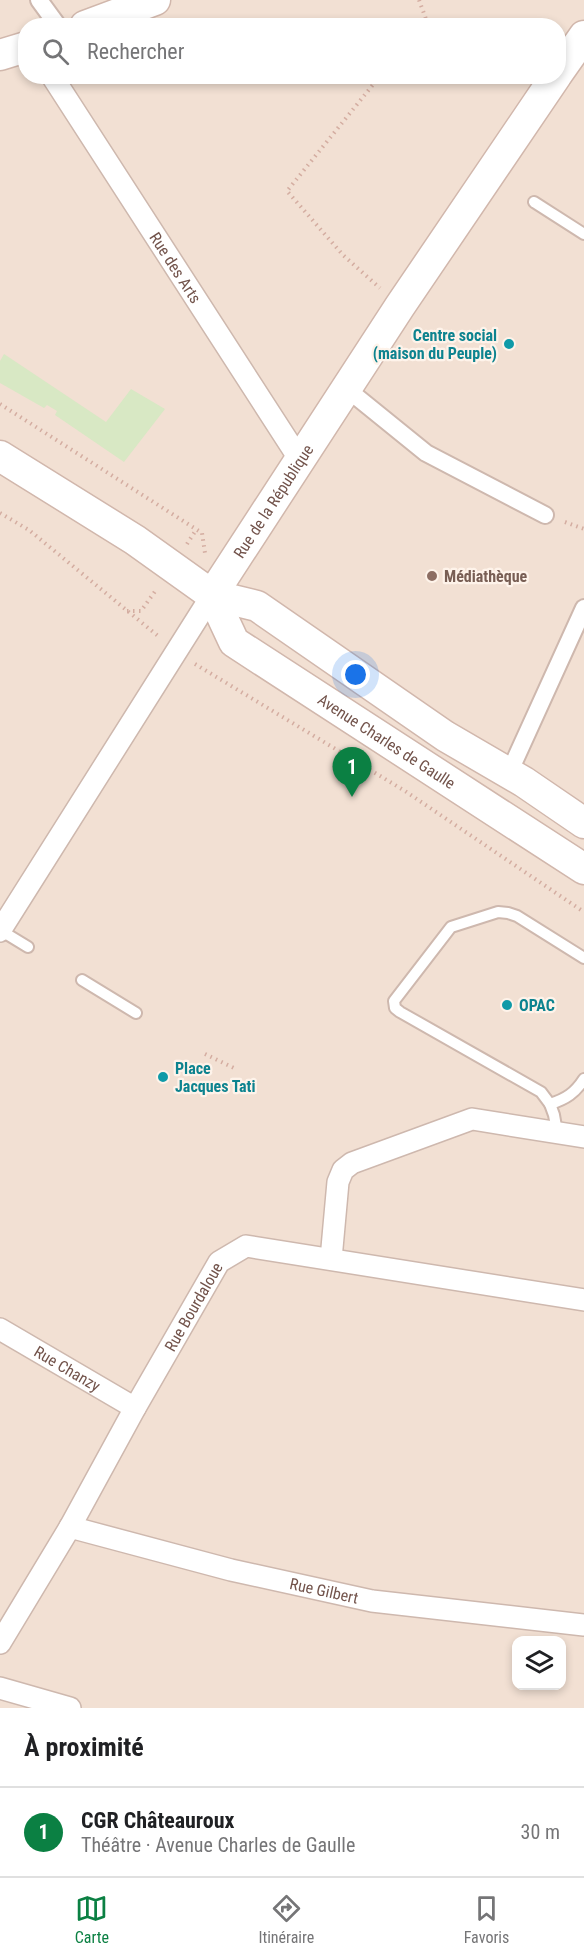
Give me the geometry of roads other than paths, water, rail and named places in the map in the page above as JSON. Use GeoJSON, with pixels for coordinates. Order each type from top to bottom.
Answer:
{"type":"FeatureCollection","features":[{"type":"Feature","properties":{"kind":"main road"},"geometry":{"type":"LineString","coordinates":[[107,18],[155,0]]}},
{"type":"Feature","properties":{"kind":"main road","name":"Rue de la République"},"geometry":{"type":"LineString","coordinates":[[566,62],[584,36]]}},
{"type":"Feature","properties":{"kind":"main road"},"geometry":{"type":"LineString","coordinates":[[0,55],[18,49]]}},
{"type":"Feature","properties":{"kind":"main road","name":"Rue de la République"},"geometry":{"type":"LineString","coordinates":[[212,595],[400,306],[551,84]]}},
{"type":"Feature","properties":{"kind":"main road","name":"Avenue Charles de Gaulle"},"geometry":{"type":"LineString","coordinates":[[0,456],[135,540],[212,595],[257,606],[445,736],[509,773],[584,823]]}},
{"type":"Feature","properties":{"kind":"main road","name":"Avenue Charles de Gaulle"},"geometry":{"type":"LineString","coordinates":[[212,595],[234,642],[584,869]]}},
{"type":"Feature","properties":{"kind":"street"},"geometry":{"type":"LineString","coordinates":[[39,0],[52,18]]}},
{"type":"Feature","properties":{"kind":"street","name":"Rue des Arts"},"geometry":{"type":"LineString","coordinates":[[57,84],[300,460]]}},
{"type":"Feature","properties":{"kind":"street"},"geometry":{"type":"LineString","coordinates":[[347,389],[426,453],[544,515]]}},
{"type":"Feature","properties":{"kind":"street","name":"Rue de la République"},"geometry":{"type":"LineString","coordinates":[[0,930],[212,595]]}},
{"type":"Feature","properties":{"kind":"street"},"geometry":{"type":"LineString","coordinates":[[509,773],[584,608]]}},
{"type":"Feature","properties":{"kind":"street"},"geometry":{"type":"LineString","coordinates":[[331,1259],[338,1182],[343,1170],[352,1163],[472,1119],[584,1137]]}},
{"type":"Feature","properties":{"kind":"street","name":"Rue Bourdaloue"},"geometry":{"type":"LineString","coordinates":[[0,1643],[70,1527],[219,1262],[246,1246],[584,1300]]}},
{"type":"Feature","properties":{"kind":"street","name":"Rue Chanzy"},"geometry":{"type":"LineString","coordinates":[[0,1329],[135,1408]]}},
{"type":"Feature","properties":{"kind":"street","name":"Rue Gilbert"},"geometry":{"type":"LineString","coordinates":[[70,1527],[231,1570],[372,1601],[584,1624]]}},
{"type":"Feature","properties":{"kind":"street"},"geometry":{"type":"LineString","coordinates":[[0,1688],[70,1708]]}},
{"type":"Feature","properties":{"kind":"lane"},"geometry":{"type":"LineString","coordinates":[[534,202],[584,234]]}},
{"type":"Feature","properties":{"kind":"lane"},"geometry":{"type":"LineString","coordinates":[[557,1132],[550,1104],[541,1092],[400,1012],[395,1008],[394,1001],[451,927],[498,912],[517,916],[584,958]]}},
{"type":"Feature","properties":{"kind":"lane"},"geometry":{"type":"LineString","coordinates":[[0,930],[28,947]]}},
{"type":"Feature","properties":{"kind":"lane"},"geometry":{"type":"LineString","coordinates":[[82,980],[136,1013]]}},
{"type":"Feature","properties":{"kind":"lane"},"geometry":{"type":"LineString","coordinates":[[550,1104],[576,1092],[584,1079]]}},
{"type":"Feature","properties":{"kind":"place","name":"Centre social (maison du Peuple)"},"geometry":{"type":"Point","coordinates":[509,344]}},
{"type":"Feature","properties":{"kind":"place","name":"Médiathèque"},"geometry":{"type":"Point","coordinates":[432,576]}},
{"type":"Feature","properties":{"kind":"place","name":"CGR Châteauroux"},"geometry":{"type":"Point","coordinates":[352,797]}},
{"type":"Feature","properties":{"kind":"place","name":"OPAC"},"geometry":{"type":"Point","coordinates":[507,1005]}},
{"type":"Feature","properties":{"kind":"place","name":"Place Jacques Tati"},"geometry":{"type":"Point","coordinates":[163,1077]}}]}
